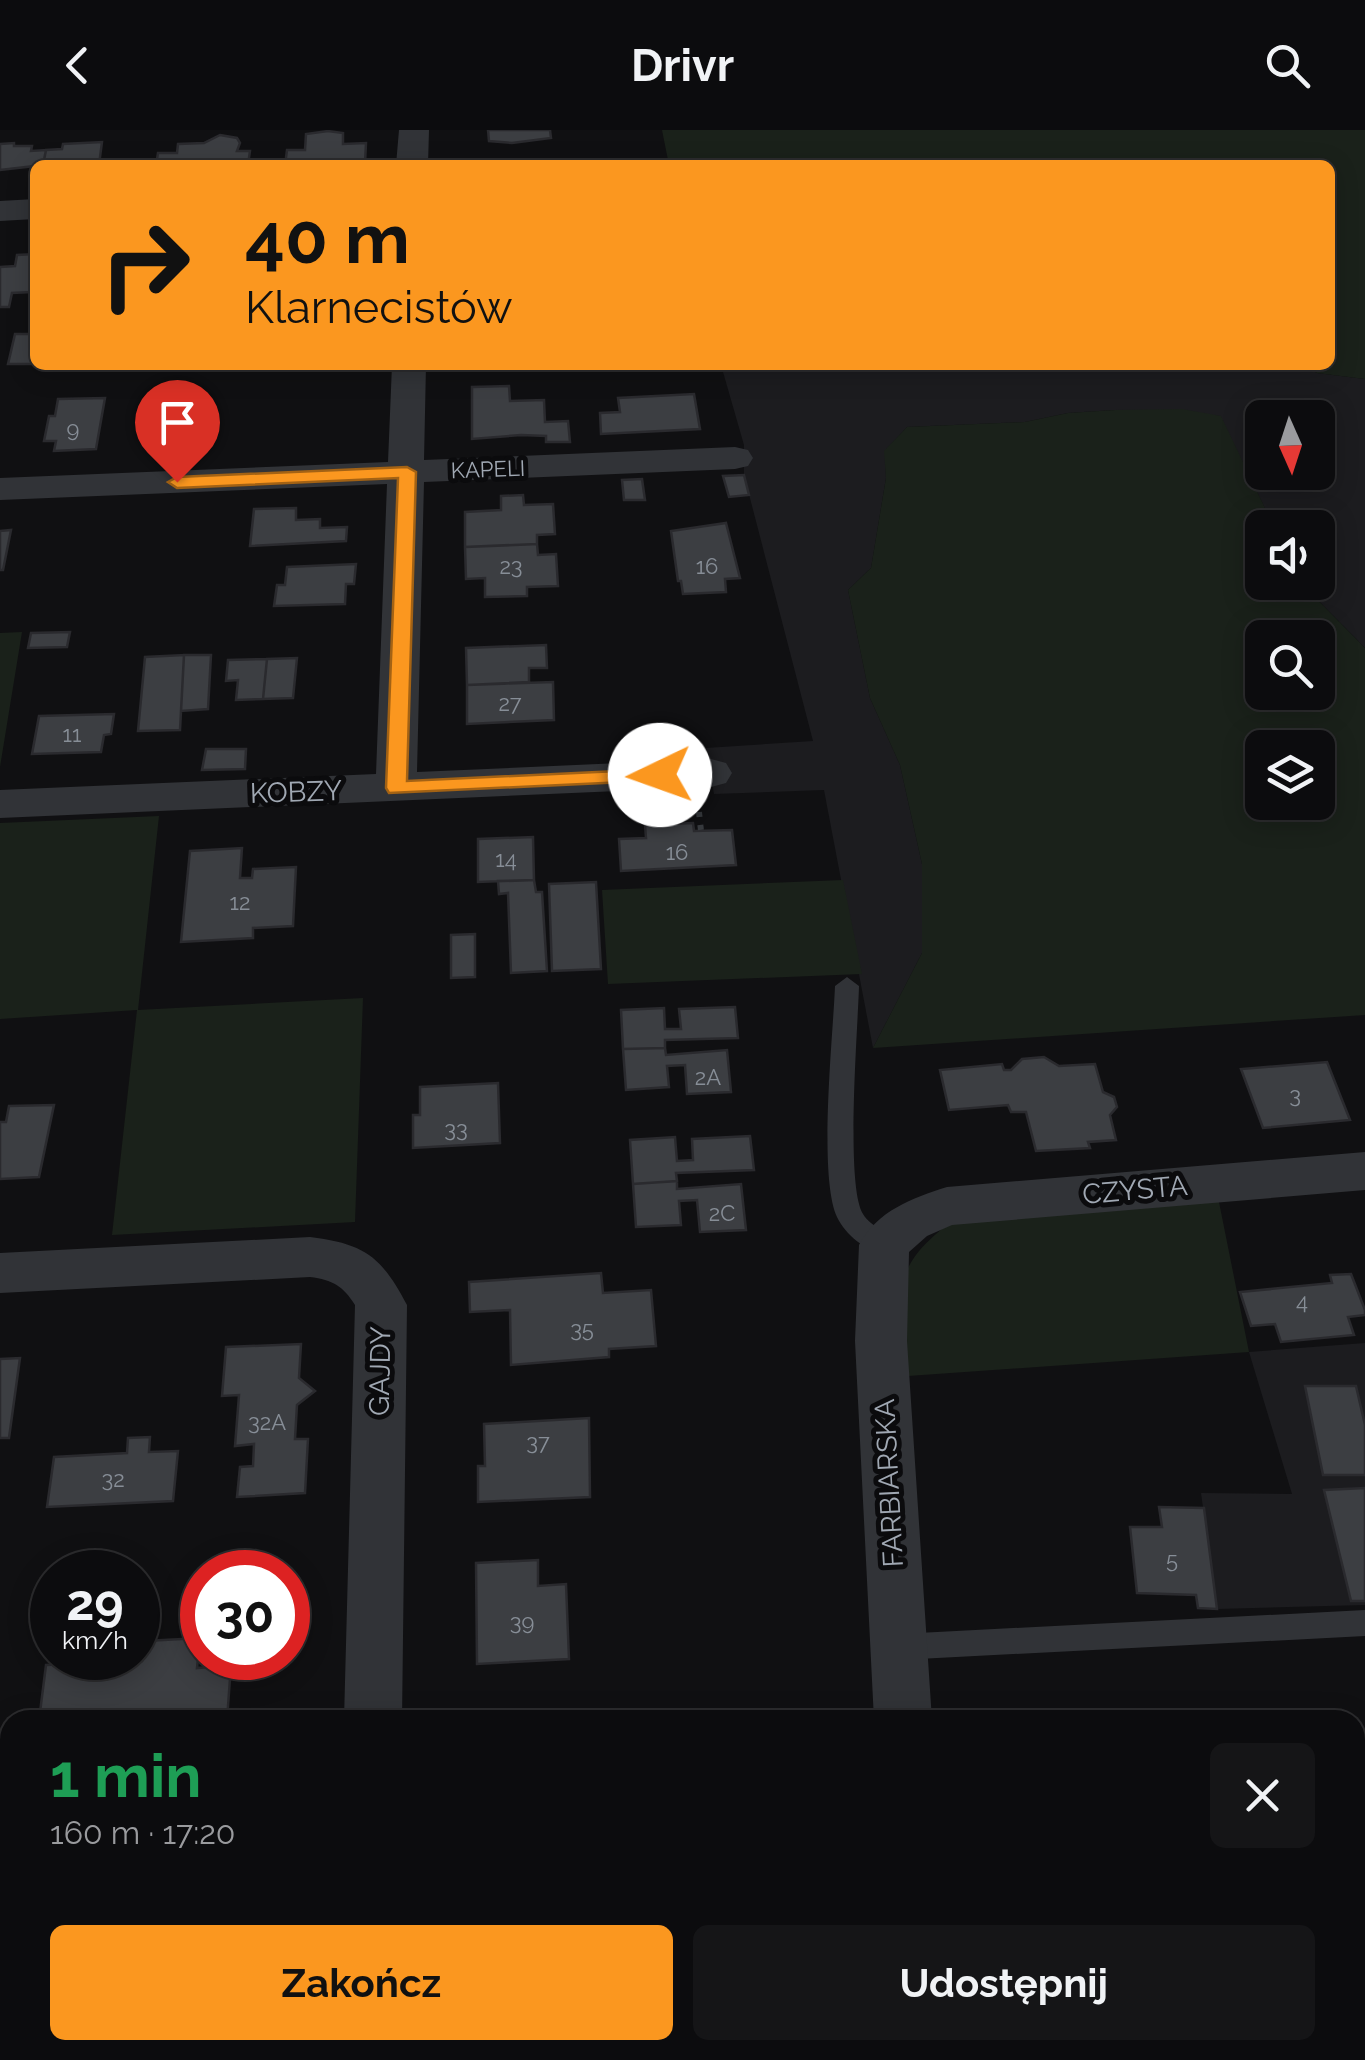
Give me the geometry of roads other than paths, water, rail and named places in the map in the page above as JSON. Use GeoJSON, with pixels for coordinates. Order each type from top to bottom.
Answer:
{"type":"FeatureCollection","features":[{"type":"Feature","properties":{"kind":"street"},"geometry":{"type":"LineString","coordinates":[[412,160],[414,130]]}},
{"type":"Feature","properties":{"kind":"street"},"geometry":{"type":"LineString","coordinates":[[0,211],[30,210]]}},
{"type":"Feature","properties":{"kind":"street"},"geometry":{"type":"LineString","coordinates":[[396,788],[408,370]]}},
{"type":"Feature","properties":{"kind":"street","name":"KAPELI"},"geometry":{"type":"LineString","coordinates":[[0,489],[736,458]]}},
{"type":"Feature","properties":{"kind":"street","name":"KOBZY"},"geometry":{"type":"LineString","coordinates":[[0,804],[711,773]]}},
{"type":"Feature","properties":{"kind":"street","name":"CZYSTA"},"geometry":{"type":"LineString","coordinates":[[896,1233],[946,1206],[1365,1170]]}},
{"type":"Feature","properties":{"kind":"street","name":"FARBIARSKA"},"geometry":{"type":"LineString","coordinates":[[896,1233],[881,1341],[902,1710]]}},
{"type":"Feature","properties":{"kind":"street","name":"GAJDY"},"geometry":{"type":"LineString","coordinates":[[0,1273],[310,1257],[345,1262],[366,1276],[381,1306],[373,1710]]}},
{"type":"Feature","properties":{"kind":"lane"},"geometry":{"type":"LineString","coordinates":[[847,986],[842,1179],[847,1212],[864,1234],[896,1233]]}},
{"type":"Feature","properties":{"kind":"lane"},"geometry":{"type":"LineString","coordinates":[[899,1647],[1365,1623]]}}]}
